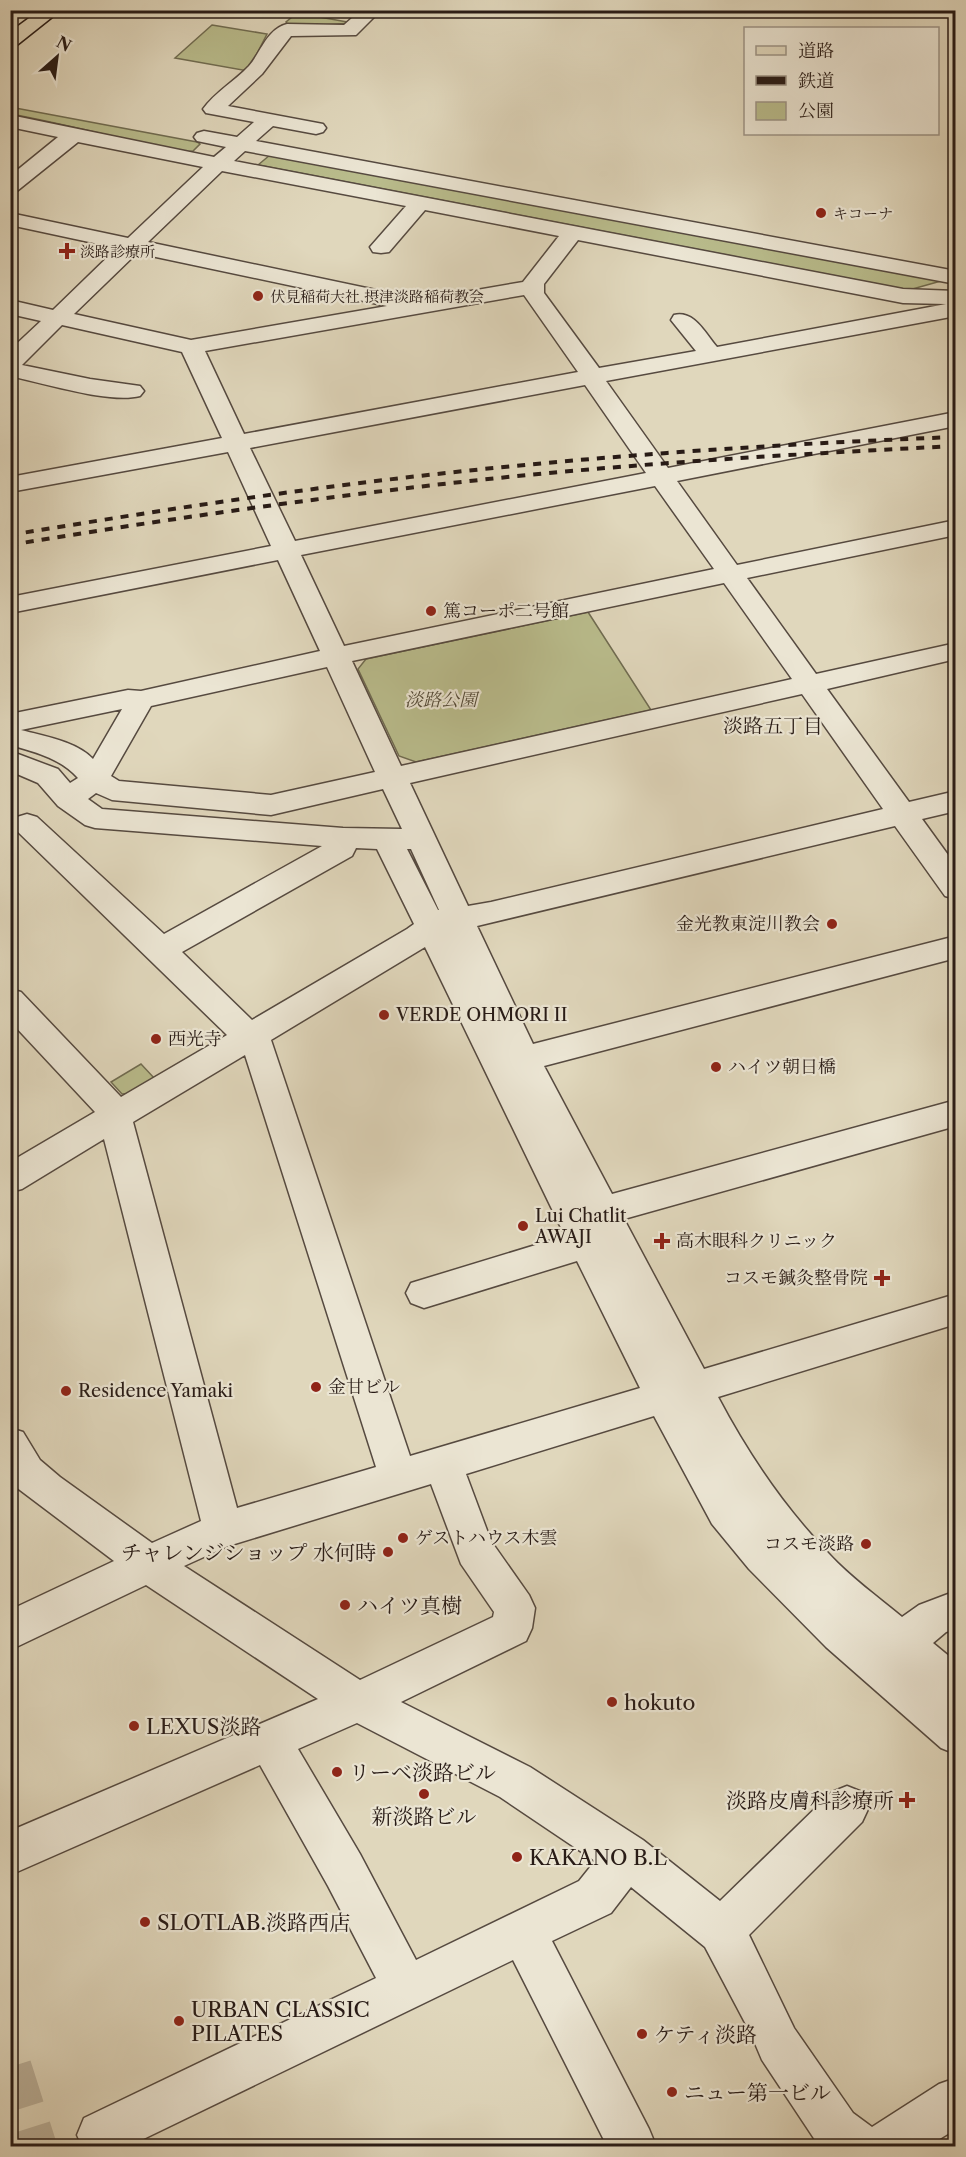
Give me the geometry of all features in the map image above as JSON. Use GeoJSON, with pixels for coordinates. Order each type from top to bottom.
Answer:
{"type":"FeatureCollection","features":[{"type":"Feature","properties":{"kind":"main road"},"geometry":{"type":"LineString","coordinates":[[10,20],[39,14]]}},
{"type":"Feature","properties":{"kind":"main road"},"geometry":{"type":"LineString","coordinates":[[10,41],[39,14]]}},
{"type":"Feature","properties":{"kind":"street"},"geometry":{"type":"LineString","coordinates":[[39,14],[62,10]]}},
{"type":"Feature","properties":{"kind":"street"},"geometry":{"type":"LineString","coordinates":[[316,128],[213,109],[255,69],[275,44],[278,35],[286,30],[349,31],[372,10]]}},
{"type":"Feature","properties":{"kind":"street"},"geometry":{"type":"LineString","coordinates":[[10,363],[219,163],[268,120]]}},
{"type":"Feature","properties":{"kind":"street"},"geometry":{"type":"LineString","coordinates":[[10,121],[903,296],[952,309]]}},
{"type":"Feature","properties":{"kind":"street"},"geometry":{"type":"LineString","coordinates":[[180,133],[956,278]]}},
{"type":"Feature","properties":{"kind":"street"},"geometry":{"type":"LineString","coordinates":[[10,187],[75,134]]}},
{"type":"Feature","properties":{"kind":"street"},"geometry":{"type":"LineString","coordinates":[[381,247],[420,203]]}},
{"type":"Feature","properties":{"kind":"street"},"geometry":{"type":"LineString","coordinates":[[10,219],[395,301],[402,310]]}},
{"type":"Feature","properties":{"kind":"street"},"geometry":{"type":"LineString","coordinates":[[573,232],[533,283],[533,293],[585,363],[592,378],[956,889]]}},
{"type":"Feature","properties":{"kind":"street"},"geometry":{"type":"LineString","coordinates":[[10,308],[191,347],[533,287]]}},
{"type":"Feature","properties":{"kind":"street"},"geometry":{"type":"LineString","coordinates":[[10,485],[713,356],[952,309]]}},
{"type":"Feature","properties":{"kind":"street"},"geometry":{"type":"LineString","coordinates":[[682,320],[713,356]]}},
{"type":"Feature","properties":{"kind":"street"},"geometry":{"type":"LineString","coordinates":[[191,347],[337,656],[391,778],[404,839],[444,923],[585,1244],[678,1393],[729,1455],[770,1516],[816,1569],[956,1689]]}},
{"type":"Feature","properties":{"kind":"street"},"geometry":{"type":"LineString","coordinates":[[10,369],[101,394],[132,392]]}},
{"type":"Feature","properties":{"kind":"street"},"geometry":{"type":"LineString","coordinates":[[10,605],[956,419]]}},
{"type":"Feature","properties":{"kind":"street"},"geometry":{"type":"LineString","coordinates":[[10,723],[128,699],[141,700],[337,656],[732,575],[956,526]]}},
{"type":"Feature","properties":{"kind":"street"},"geometry":{"type":"LineString","coordinates":[[10,736],[46,746],[76,759],[95,779],[112,790],[271,804],[956,651]]}},
{"type":"Feature","properties":{"kind":"street"},"geometry":{"type":"LineString","coordinates":[[141,700],[95,779],[19,830],[161,950],[258,1046],[398,1477]]}},
{"type":"Feature","properties":{"kind":"street"},"geometry":{"type":"LineString","coordinates":[[10,760],[48,776],[68,799],[95,818],[343,838],[404,839]]}},
{"type":"Feature","properties":{"kind":"street"},"geometry":{"type":"LineString","coordinates":[[10,1179],[444,923],[956,801]]}},
{"type":"Feature","properties":{"kind":"street"},"geometry":{"type":"LineString","coordinates":[[161,950],[341,849],[343,838]]}},
{"type":"Feature","properties":{"kind":"street"},"geometry":{"type":"LineString","coordinates":[[444,923],[524,1059],[602,1211],[726,1512],[763,1556],[840,1634],[956,1734]]}},
{"type":"Feature","properties":{"kind":"street"},"geometry":{"type":"LineString","coordinates":[[524,1059],[956,947]]}},
{"type":"Feature","properties":{"kind":"street"},"geometry":{"type":"LineString","coordinates":[[10,1000],[109,1105],[115,1116],[223,1530]]}},
{"type":"Feature","properties":{"kind":"street"},"geometry":{"type":"LineString","coordinates":[[602,1211],[956,1113]]}},
{"type":"Feature","properties":{"kind":"street"},"geometry":{"type":"LineString","coordinates":[[424,1293],[585,1244]]}},
{"type":"Feature","properties":{"kind":"street"},"geometry":{"type":"LineString","coordinates":[[10,1631],[223,1530],[956,1309]]}},
{"type":"Feature","properties":{"kind":"street"},"geometry":{"type":"LineString","coordinates":[[10,1444],[26,1472],[46,1489],[177,1584],[358,1702],[515,1782],[627,1856],[720,1931],[767,2018],[778,2044],[836,2130],[862,2145],[956,2101]]}},
{"type":"Feature","properties":{"kind":"street"},"geometry":{"type":"LineString","coordinates":[[10,1853],[358,1702],[512,1628],[515,1608],[474,1551],[443,1464]]}},
{"type":"Feature","properties":{"kind":"street"},"geometry":{"type":"LineString","coordinates":[[902,1642],[933,1618],[956,1610]]}},
{"type":"Feature","properties":{"kind":"street"},"geometry":{"type":"LineString","coordinates":[[269,1740],[344,1870],[406,1988]]}},
{"type":"Feature","properties":{"kind":"street"},"geometry":{"type":"LineString","coordinates":[[720,1931],[847,1807]]}},
{"type":"Feature","properties":{"kind":"street"},"geometry":{"type":"LineString","coordinates":[[101,2135],[595,1898],[627,1856]]}},
{"type":"Feature","properties":{"kind":"street"},"geometry":{"type":"LineString","coordinates":[[523,1933],[632,2146]]}},
{"type":"Feature","properties":{"kind":"green space"},"geometry":{"type":"Polygon","coordinates":[[[297,13],[353,23],[289,27],[286,22],[297,13]]]}},
{"type":"Feature","properties":{"kind":"green space"},"geometry":{"type":"Polygon","coordinates":[[[212,25],[267,34],[248,71],[175,58],[212,25]]]}},
{"type":"Feature","properties":{"kind":"green space"},"geometry":{"type":"Polygon","coordinates":[[[10,107],[200,144],[193,151],[187,152],[11,114],[10,107]]]}},
{"type":"Feature","properties":{"kind":"green space"},"geometry":{"type":"Polygon","coordinates":[[[270,155],[941,281],[909,290],[258,165],[270,155]]]}},
{"type":"Feature","properties":{"kind":"green space","name":"淡路公園"},"geometry":{"type":"Polygon","coordinates":[[[588,612],[651,710],[416,762],[399,756],[358,669],[366,659],[588,612]]]}},
{"type":"Feature","properties":{"kind":"green space"},"geometry":{"type":"Polygon","coordinates":[[[141,1064],[156,1080],[136,1093],[122,1094],[111,1082],[141,1064]]]}},
{"type":"Feature","properties":{"kind":"tunnel"},"geometry":{"type":"LineString","coordinates":[[10,2067],[35,2146]]}},
{"type":"Feature","properties":{"kind":"railway"},"geometry":{"type":"LineString","coordinates":[[10,535],[246,498],[484,469],[720,449],[956,437]]}},
{"type":"Feature","properties":{"kind":"railway"},"geometry":{"type":"LineString","coordinates":[[10,545],[244,509],[479,480],[718,460],[956,446]]}},
{"type":"Feature","properties":{"kind":"place","name":"キコーナ"},"geometry":{"type":"Point","coordinates":[821,213]}},
{"type":"Feature","properties":{"kind":"place","name":"淡路診療所"},"geometry":{"type":"Point","coordinates":[67,251]}},
{"type":"Feature","properties":{"kind":"place","name":"伏見稲荷大社 摂津淡路稲荷教会"},"geometry":{"type":"Point","coordinates":[258,296]}},
{"type":"Feature","properties":{"kind":"place","name":"篤コーポ二号館"},"geometry":{"type":"Point","coordinates":[431,611]}},
{"type":"Feature","properties":{"kind":"place","name":"金光教東淀川教会"},"geometry":{"type":"Point","coordinates":[832,924]}},
{"type":"Feature","properties":{"kind":"place","name":"VERDE OHMORI II"},"geometry":{"type":"Point","coordinates":[384,1015]}},
{"type":"Feature","properties":{"kind":"place","name":"西光寺"},"geometry":{"type":"Point","coordinates":[156,1039]}},
{"type":"Feature","properties":{"kind":"place","name":"ハイツ朝日橋"},"geometry":{"type":"Point","coordinates":[716,1067]}},
{"type":"Feature","properties":{"kind":"place","name":"Lui Chatlit AWAJI"},"geometry":{"type":"Point","coordinates":[523,1226]}},
{"type":"Feature","properties":{"kind":"place","name":"高木眼科クリニック"},"geometry":{"type":"Point","coordinates":[662,1241]}},
{"type":"Feature","properties":{"kind":"place","name":"コスモ鍼灸整骨院"},"geometry":{"type":"Point","coordinates":[882,1278]}},
{"type":"Feature","properties":{"kind":"place","name":"金甘ビル"},"geometry":{"type":"Point","coordinates":[316,1387]}},
{"type":"Feature","properties":{"kind":"place","name":"Residence Yamaki"},"geometry":{"type":"Point","coordinates":[66,1391]}},
{"type":"Feature","properties":{"kind":"place","name":"ゲストハウス木雲"},"geometry":{"type":"Point","coordinates":[403,1538]}},
{"type":"Feature","properties":{"kind":"place","name":"コスモ淡路"},"geometry":{"type":"Point","coordinates":[866,1544]}},
{"type":"Feature","properties":{"kind":"place","name":"チャレンジショップ 水何時"},"geometry":{"type":"Point","coordinates":[388,1552]}},
{"type":"Feature","properties":{"kind":"place","name":"ハイツ真樹"},"geometry":{"type":"Point","coordinates":[345,1605]}},
{"type":"Feature","properties":{"kind":"place","name":"hokuto"},"geometry":{"type":"Point","coordinates":[612,1702]}},
{"type":"Feature","properties":{"kind":"place","name":"LEXUS淡路"},"geometry":{"type":"Point","coordinates":[134,1726]}},
{"type":"Feature","properties":{"kind":"place","name":"リーベ淡路ビル"},"geometry":{"type":"Point","coordinates":[337,1772]}},
{"type":"Feature","properties":{"kind":"place","name":"新淡路ビル"},"geometry":{"type":"Point","coordinates":[424,1794]}},
{"type":"Feature","properties":{"kind":"place","name":"淡路皮膚科診療所"},"geometry":{"type":"Point","coordinates":[907,1800]}},
{"type":"Feature","properties":{"kind":"place","name":"KAKANO B.L"},"geometry":{"type":"Point","coordinates":[517,1857]}},
{"type":"Feature","properties":{"kind":"place","name":"SLOTLAB.淡路西店"},"geometry":{"type":"Point","coordinates":[145,1922]}},
{"type":"Feature","properties":{"kind":"place","name":"URBAN CLASSIC PILATES"},"geometry":{"type":"Point","coordinates":[179,2021]}},
{"type":"Feature","properties":{"kind":"place","name":"ケティ淡路"},"geometry":{"type":"Point","coordinates":[642,2034]}},
{"type":"Feature","properties":{"kind":"place","name":"ニュー第一ビル"},"geometry":{"type":"Point","coordinates":[672,2092]}},
{"type":"Feature","properties":{"kind":"district","name":"淡路五丁目"},"geometry":{"type":"Point","coordinates":[773,726]}}]}
